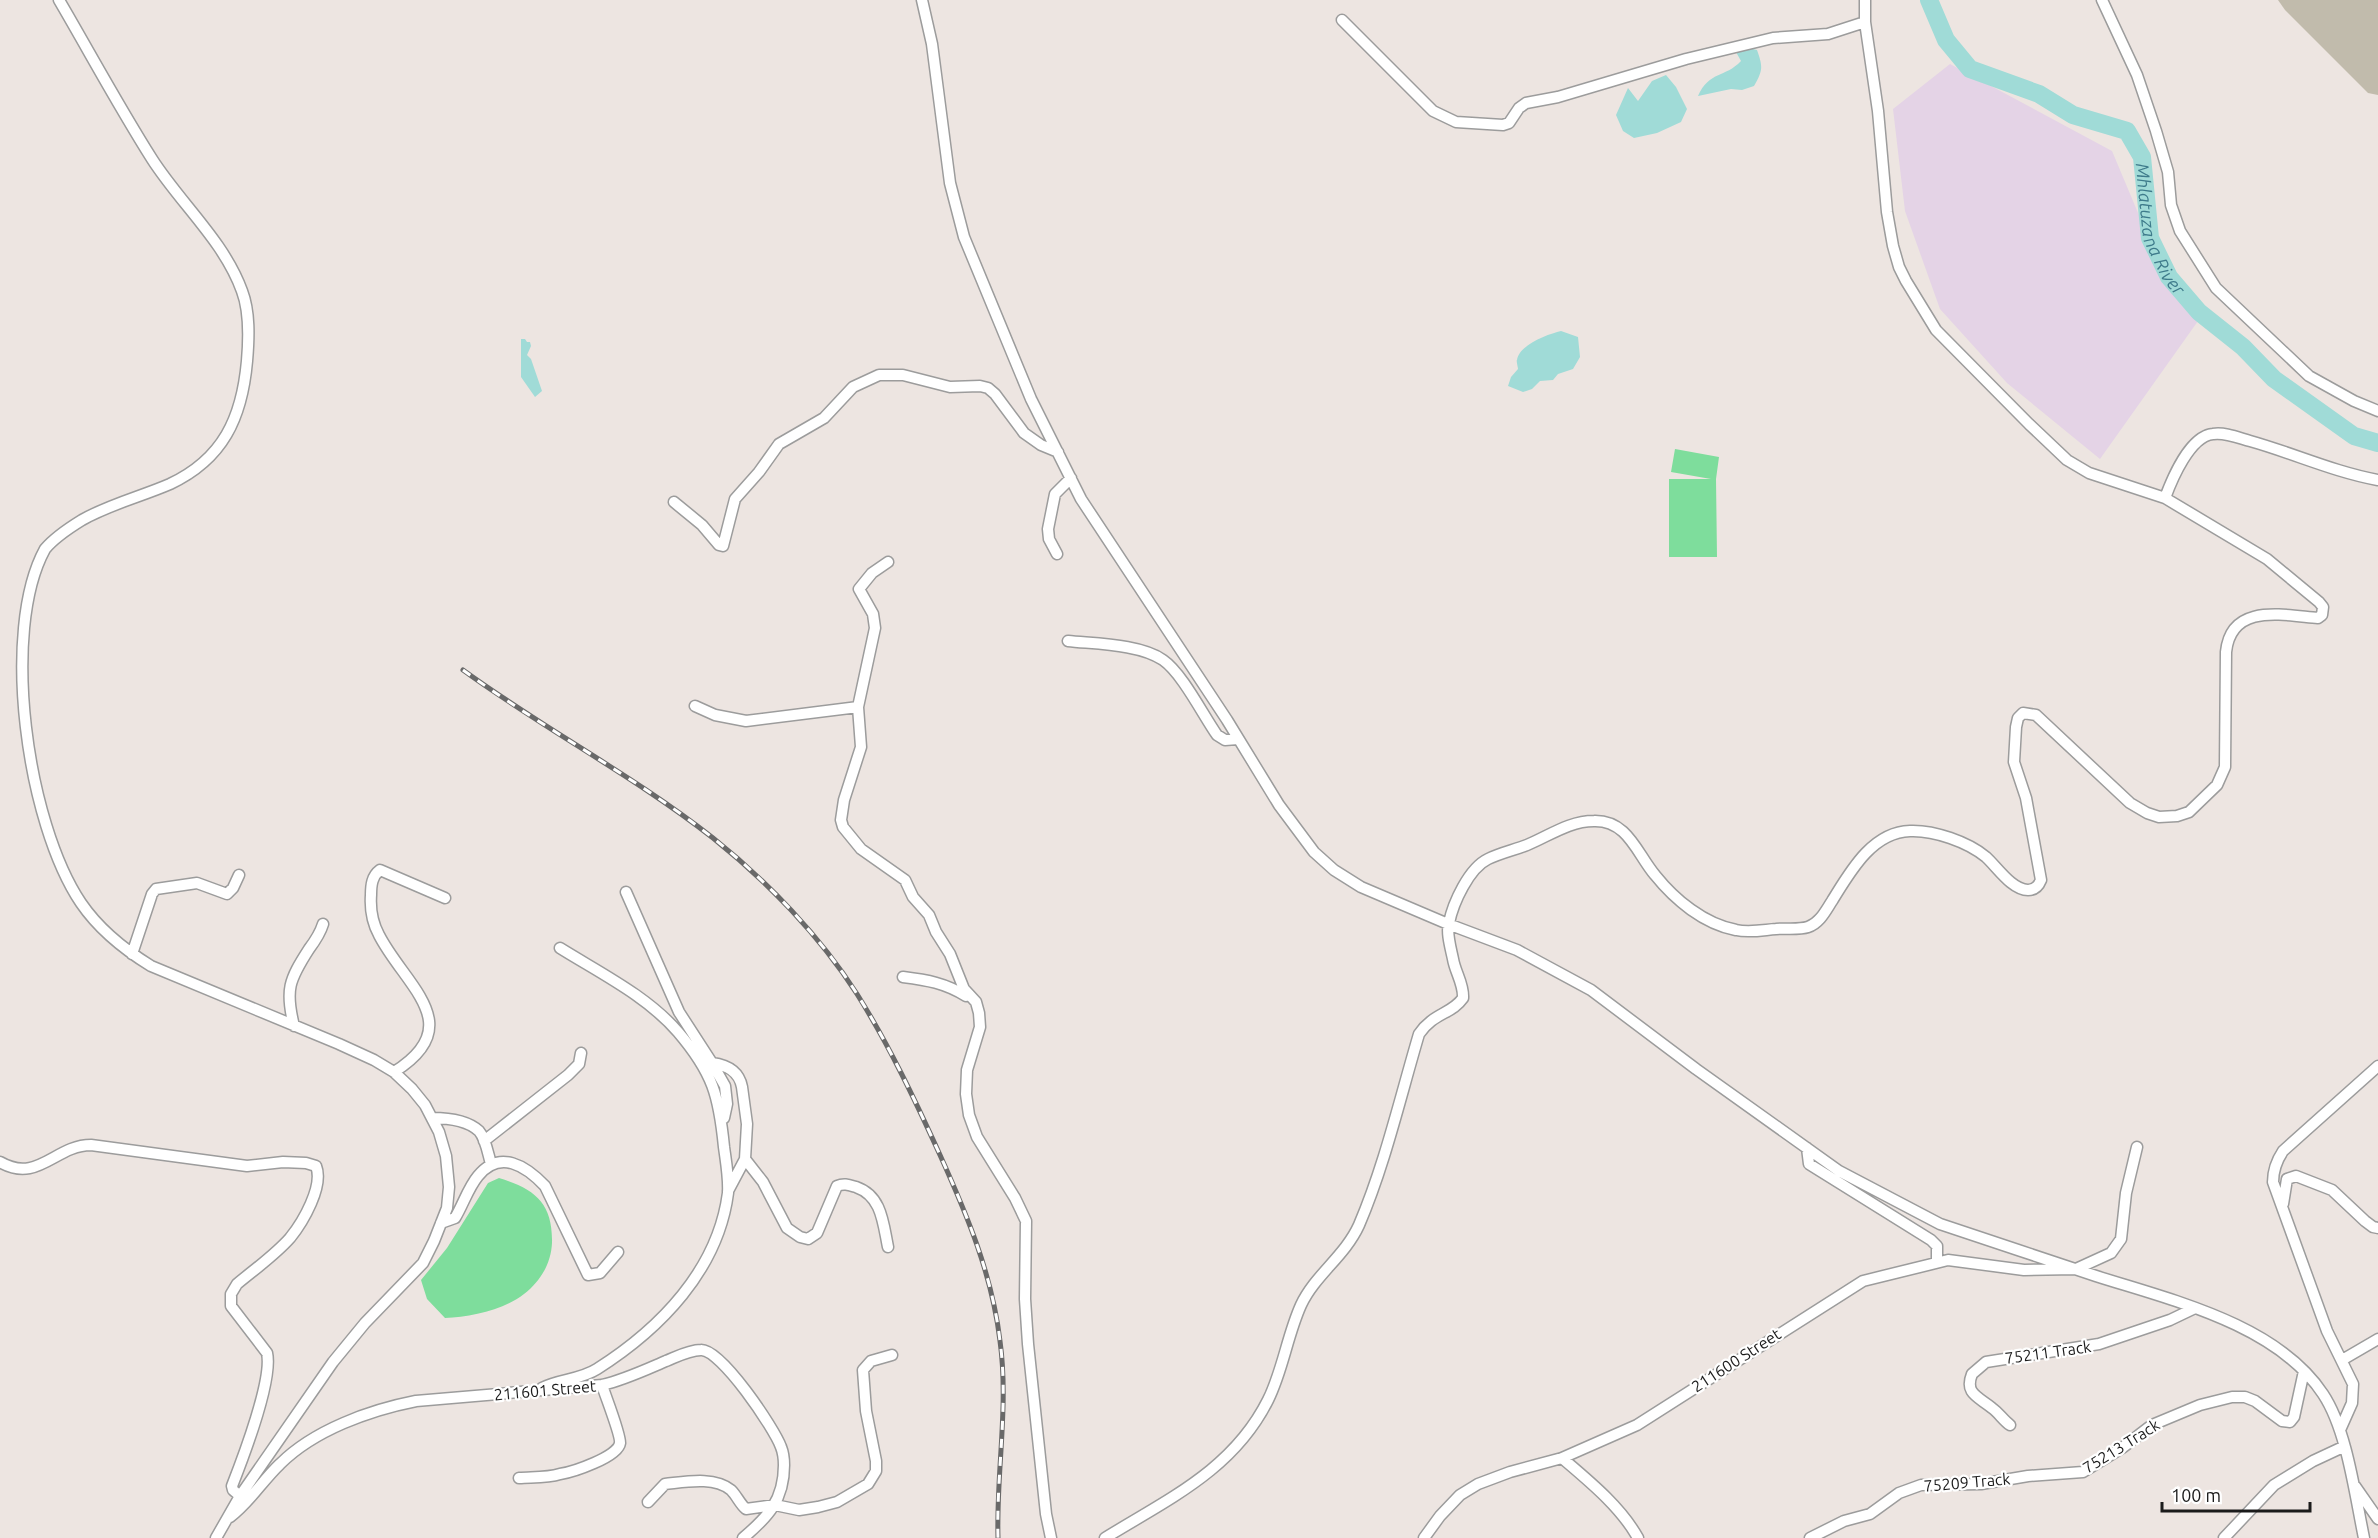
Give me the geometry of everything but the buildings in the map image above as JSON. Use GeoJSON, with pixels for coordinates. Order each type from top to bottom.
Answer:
{"type":"FeatureCollection","features":[{"type":"Feature","properties":{"kind":"street"},"geometry":{"type":"LineString","coordinates":[[59,0],[153,160],[224,256],[241,288],[247,305],[248,360],[243,391],[234,421],[211,458],[193,472],[168,485],[104,508],[64,531],[46,547],[24,582],[17,606],[12,644],[14,693],[33,797],[46,836],[70,886],[83,907],[132,954],[151,966],[374,1060],[394,1072],[412,1089],[432,1118],[446,1156],[447,1208],[423,1263],[365,1323],[333,1362],[240,1496],[216,1538]]}},
{"type":"Feature","properties":{"kind":"street"},"geometry":{"type":"LineString","coordinates":[[922,0],[932,44],[950,183],[964,237],[1031,399],[1081,499],[1298,832],[1314,852],[1334,870],[1361,887],[1517,950],[1591,990],[1839,1171],[1940,1224],[2193,1309],[2260,1337],[2304,1371],[2323,1394],[2340,1430],[2364,1538]]}},
{"type":"Feature","properties":{"kind":"street"},"geometry":{"type":"LineString","coordinates":[[1105,1538],[1189,1487],[1227,1457],[1251,1429],[1269,1398],[1301,1305],[1311,1288],[1349,1242],[1358,1226],[1380,1166],[1419,1034],[1432,1018],[1457,1005],[1463,998],[1453,962],[1448,924],[1467,880],[1478,866],[1488,859],[1542,839],[1559,828],[1593,821],[1607,822],[1617,826],[1627,835],[1653,874],[1688,907],[1707,920],[1748,932],[1809,927],[1820,919],[1861,857],[1888,837],[1908,831],[1940,835],[1966,845],[1984,856],[2018,886],[2027,890],[2035,888],[2041,880],[2026,798],[2014,762],[2016,727],[2018,718],[2023,713],[2036,715],[2048,725],[2130,803],[2159,817],[2177,816],[2189,812],[2217,785],[2225,767],[2226,652],[2227,639],[2233,627],[2245,620],[2264,614],[2318,618],[2324,611],[2319,602],[2267,560],[2164,498],[2089,473],[2067,460],[1936,330],[1903,274],[1893,246],[1887,212],[1874,75],[1864,22],[1865,0]]}},
{"type":"Feature","properties":{"kind":"street"},"geometry":{"type":"LineString","coordinates":[[2102,0],[2137,75],[2168,172],[2171,205],[2180,231],[2216,288],[2309,376],[2378,411]]}},
{"type":"Feature","properties":{"kind":"street"},"geometry":{"type":"LineString","coordinates":[[1342,20],[1433,111],[1456,122],[1503,125],[1509,123],[1526,102],[1557,97],[1686,59],[1773,38],[1828,34],[1864,22]]}},
{"type":"Feature","properties":{"kind":"street"},"geometry":{"type":"LineString","coordinates":[[674,502],[702,525],[719,545],[723,546],[735,499],[759,472],[779,444],[825,418],[853,387],[879,375],[903,375],[950,387],[988,388],[1024,433],[1041,445],[1058,452]]}},
{"type":"Feature","properties":{"kind":"street"},"geometry":{"type":"LineString","coordinates":[[2164,498],[2175,470],[2202,438],[2213,434],[2251,441],[2354,476],[2378,480]]}},
{"type":"Feature","properties":{"kind":"street"},"geometry":{"type":"LineString","coordinates":[[1057,554],[1049,538],[1048,529],[1056,494],[1071,478]]}},
{"type":"Feature","properties":{"kind":"street"},"geometry":{"type":"LineString","coordinates":[[888,562],[872,573],[859,589],[873,614],[875,628],[858,707],[861,747],[844,800],[841,820],[843,827],[861,849],[905,880],[913,897],[929,915],[936,932],[950,954],[964,989],[976,1002],[980,1027],[967,1070],[966,1094],[969,1115],[977,1137],[1015,1198],[1026,1221],[1025,1299],[1028,1344],[1046,1514],[1051,1538]]}},
{"type":"Feature","properties":{"kind":"street"},"geometry":{"type":"LineString","coordinates":[[1068,641],[1131,649],[1164,660],[1179,677],[1217,735],[1225,740],[1238,739]]}},
{"type":"Feature","properties":{"kind":"street"},"geometry":{"type":"LineString","coordinates":[[695,706],[715,715],[746,721],[858,707]]}},
{"type":"Feature","properties":{"kind":"street"},"geometry":{"type":"LineString","coordinates":[[394,1072],[418,1053],[430,1028],[430,1016],[416,989],[379,935],[370,910],[371,885],[375,874],[380,870],[445,898]]}},
{"type":"Feature","properties":{"kind":"street"},"geometry":{"type":"LineString","coordinates":[[132,954],[152,894],[156,889],[197,883],[227,894],[233,888],[239,875]]}},
{"type":"Feature","properties":{"kind":"street"},"geometry":{"type":"LineString","coordinates":[[626,892],[679,1012],[712,1062],[726,1094],[722,1127]]}},
{"type":"Feature","properties":{"kind":"street"},"geometry":{"type":"LineString","coordinates":[[294,1026],[289,1006],[292,975],[318,937],[322,924]]}},
{"type":"Feature","properties":{"kind":"street"},"geometry":{"type":"LineString","coordinates":[[560,948],[644,1002],[677,1031],[700,1062],[714,1086],[722,1127],[728,1191]]}},
{"type":"Feature","properties":{"kind":"street"},"geometry":{"type":"LineString","coordinates":[[903,976],[943,983],[976,1002]]}},
{"type":"Feature","properties":{"kind":"street"},"geometry":{"type":"LineString","coordinates":[[484,1141],[568,1075],[579,1064],[581,1053]]}},
{"type":"Feature","properties":{"kind":"street"},"geometry":{"type":"LineString","coordinates":[[536,1391],[549,1384],[576,1379],[594,1371],[666,1317],[702,1268],[713,1247],[728,1191],[745,1159],[747,1124],[741,1082],[728,1066],[712,1062]]}},
{"type":"Feature","properties":{"kind":"street"},"geometry":{"type":"LineString","coordinates":[[2340,1430],[2352,1403],[2353,1384],[2324,1323],[2273,1182],[2275,1167],[2283,1150],[2378,1065]]}},
{"type":"Feature","properties":{"kind":"street"},"geometry":{"type":"LineString","coordinates":[[432,1118],[449,1118],[479,1131],[491,1164]]}},
{"type":"Feature","properties":{"kind":"street"},"geometry":{"type":"LineString","coordinates":[[0,1162],[15,1169],[29,1170],[67,1151],[82,1145],[91,1145],[247,1166],[283,1162],[316,1166],[319,1173],[316,1191],[291,1237],[237,1284],[231,1294],[231,1306],[267,1353],[269,1361],[267,1377],[246,1451],[232,1486],[240,1496]]}},
{"type":"Feature","properties":{"kind":"street"},"geometry":{"type":"LineString","coordinates":[[2076,1269],[2111,1253],[2119,1245],[2123,1229],[2125,1199],[2137,1147]]}},
{"type":"Feature","properties":{"kind":"street"},"geometry":{"type":"LineString","coordinates":[[1807,1148],[1809,1164],[1931,1240],[1937,1246],[1937,1262]]}},
{"type":"Feature","properties":{"kind":"street"},"geometry":{"type":"LineString","coordinates":[[745,1159],[764,1182],[788,1228],[800,1237],[808,1239],[817,1233],[837,1186],[850,1185],[869,1194],[878,1204],[888,1247]]}},
{"type":"Feature","properties":{"kind":"street"},"geometry":{"type":"LineString","coordinates":[[441,1223],[455,1218],[477,1177],[491,1164],[500,1160],[517,1165],[535,1176],[545,1186],[588,1275],[600,1273],[618,1252]]}},
{"type":"Feature","properties":{"kind":"street"},"geometry":{"type":"LineString","coordinates":[[2282,1206],[2285,1182],[2296,1176],[2332,1190],[2365,1221],[2378,1228]]}},
{"type":"Feature","properties":{"kind":"street","name":"211600 Street"},"geometry":{"type":"LineString","coordinates":[[1424,1538],[1440,1516],[1460,1495],[1478,1484],[1510,1472],[1562,1458],[1637,1425],[1863,1281],[1937,1262],[1962,1261],[2024,1270],[2076,1269]]}},
{"type":"Feature","properties":{"kind":"street","name":"75211 Track"},"geometry":{"type":"LineString","coordinates":[[2010,1425],[1993,1408],[1976,1398],[1970,1388],[1972,1374],[1986,1362],[2099,1344],[2170,1320],[2193,1309]]}},
{"type":"Feature","properties":{"kind":"street"},"geometry":{"type":"LineString","coordinates":[[2342,1360],[2378,1339]]}},
{"type":"Feature","properties":{"kind":"street","name":"211601 Street"},"geometry":{"type":"LineString","coordinates":[[225,1521],[243,1508],[279,1464],[298,1448],[348,1421],[386,1407],[416,1401],[602,1386],[701,1350],[714,1355],[742,1387],[781,1448],[784,1464],[775,1506]]}},
{"type":"Feature","properties":{"kind":"street"},"geometry":{"type":"LineString","coordinates":[[648,1502],[665,1484],[707,1482],[720,1484],[730,1490],[746,1509],[775,1506],[799,1510],[837,1502],[868,1484],[873,1478],[876,1461],[866,1411],[863,1370],[871,1361],[892,1355]]}},
{"type":"Feature","properties":{"kind":"street","name":"75213 Track"},"geometry":{"type":"LineString","coordinates":[[2028,1476],[2083,1472],[2122,1448],[2152,1425],[2200,1405],[2232,1397],[2245,1397],[2255,1401],[2282,1421],[2290,1422],[2294,1417],[2304,1371]]}},
{"type":"Feature","properties":{"kind":"street"},"geometry":{"type":"LineString","coordinates":[[519,1478],[549,1476],[576,1470],[607,1456],[617,1448],[620,1439],[602,1386]]}},
{"type":"Feature","properties":{"kind":"street"},"geometry":{"type":"LineString","coordinates":[[2224,1538],[2274,1485],[2313,1461],[2343,1447]]}},
{"type":"Feature","properties":{"kind":"street"},"geometry":{"type":"LineString","coordinates":[[1562,1458],[1621,1514],[1638,1538]]}},
{"type":"Feature","properties":{"kind":"street","name":"75209 Track"},"geometry":{"type":"LineString","coordinates":[[1810,1538],[1844,1521],[1869,1514],[1899,1493],[1921,1485],[1981,1484],[2028,1476]]}},
{"type":"Feature","properties":{"kind":"street"},"geometry":{"type":"LineString","coordinates":[[2353,1484],[2378,1519]]}},
{"type":"Feature","properties":{"kind":"street"},"geometry":{"type":"LineString","coordinates":[[743,1538],[760,1524],[775,1506]]}},
{"type":"Feature","properties":{"kind":"shaded area"},"geometry":{"type":"Polygon","coordinates":[[[2278,0],[2378,0],[2378,95],[2368,93],[2285,10],[2278,0]]]}},
{"type":"Feature","properties":{"kind":"shaded area"},"geometry":{"type":"Polygon","coordinates":[[[1950,64],[2112,151],[2157,258],[2198,321],[2100,459],[2007,383],[1940,309],[1905,211],[1893,109],[1950,64]]]}},
{"type":"Feature","properties":{"kind":"green space"},"geometry":{"type":"Polygon","coordinates":[[[1675,449],[1719,457],[1716,479],[1717,557],[1669,557],[1669,479],[1711,479],[1671,472],[1675,449]]]}},
{"type":"Feature","properties":{"kind":"green space"},"geometry":{"type":"Polygon","coordinates":[[[499,1178],[523,1187],[532,1193],[545,1208],[549,1218],[552,1243],[547,1264],[535,1283],[516,1300],[486,1312],[445,1318],[427,1299],[421,1280],[447,1248],[488,1183],[499,1178]]]}},
{"type":"Feature","properties":{"kind":"water"},"geometry":{"type":"Polygon","coordinates":[[[1745,47],[1757,50],[1760,61],[1761,68],[1754,86],[1742,90],[1731,89],[1698,96],[1707,82],[1741,61],[1736,52],[1745,47]]]}},
{"type":"Feature","properties":{"kind":"water"},"geometry":{"type":"Polygon","coordinates":[[[1666,75],[1676,87],[1687,109],[1681,122],[1657,133],[1634,138],[1623,131],[1616,115],[1628,88],[1638,101],[1652,81],[1666,75]]]}},
{"type":"Feature","properties":{"kind":"water"},"geometry":{"type":"Polygon","coordinates":[[[1561,331],[1578,337],[1580,357],[1573,369],[1558,374],[1553,380],[1540,381],[1532,389],[1523,392],[1508,386],[1511,377],[1518,369],[1517,360],[1523,350],[1542,338],[1561,331]]]}},
{"type":"Feature","properties":{"kind":"water"},"geometry":{"type":"Polygon","coordinates":[[[521,339],[530,342],[531,346],[527,355],[531,359],[542,391],[535,397],[521,377],[521,339]]]}},
{"type":"Feature","properties":{"kind":"waterway","name":"Mhlatuzana River"},"geometry":{"type":"LineString","coordinates":[[1929,0],[1946,40],[1970,69],[2039,94],[2073,115],[2127,131],[2142,157],[2150,238],[2169,277],[2199,312],[2243,347],[2274,379],[2354,436],[2378,443]]}},
{"type":"Feature","properties":{"kind":"railway"},"geometry":{"type":"LineString","coordinates":[[463,670],[652,794],[713,838],[753,872],[791,910],[826,951],[857,994],[901,1073],[940,1155],[969,1223],[991,1292],[1000,1341],[1003,1390],[998,1538]]}}]}
